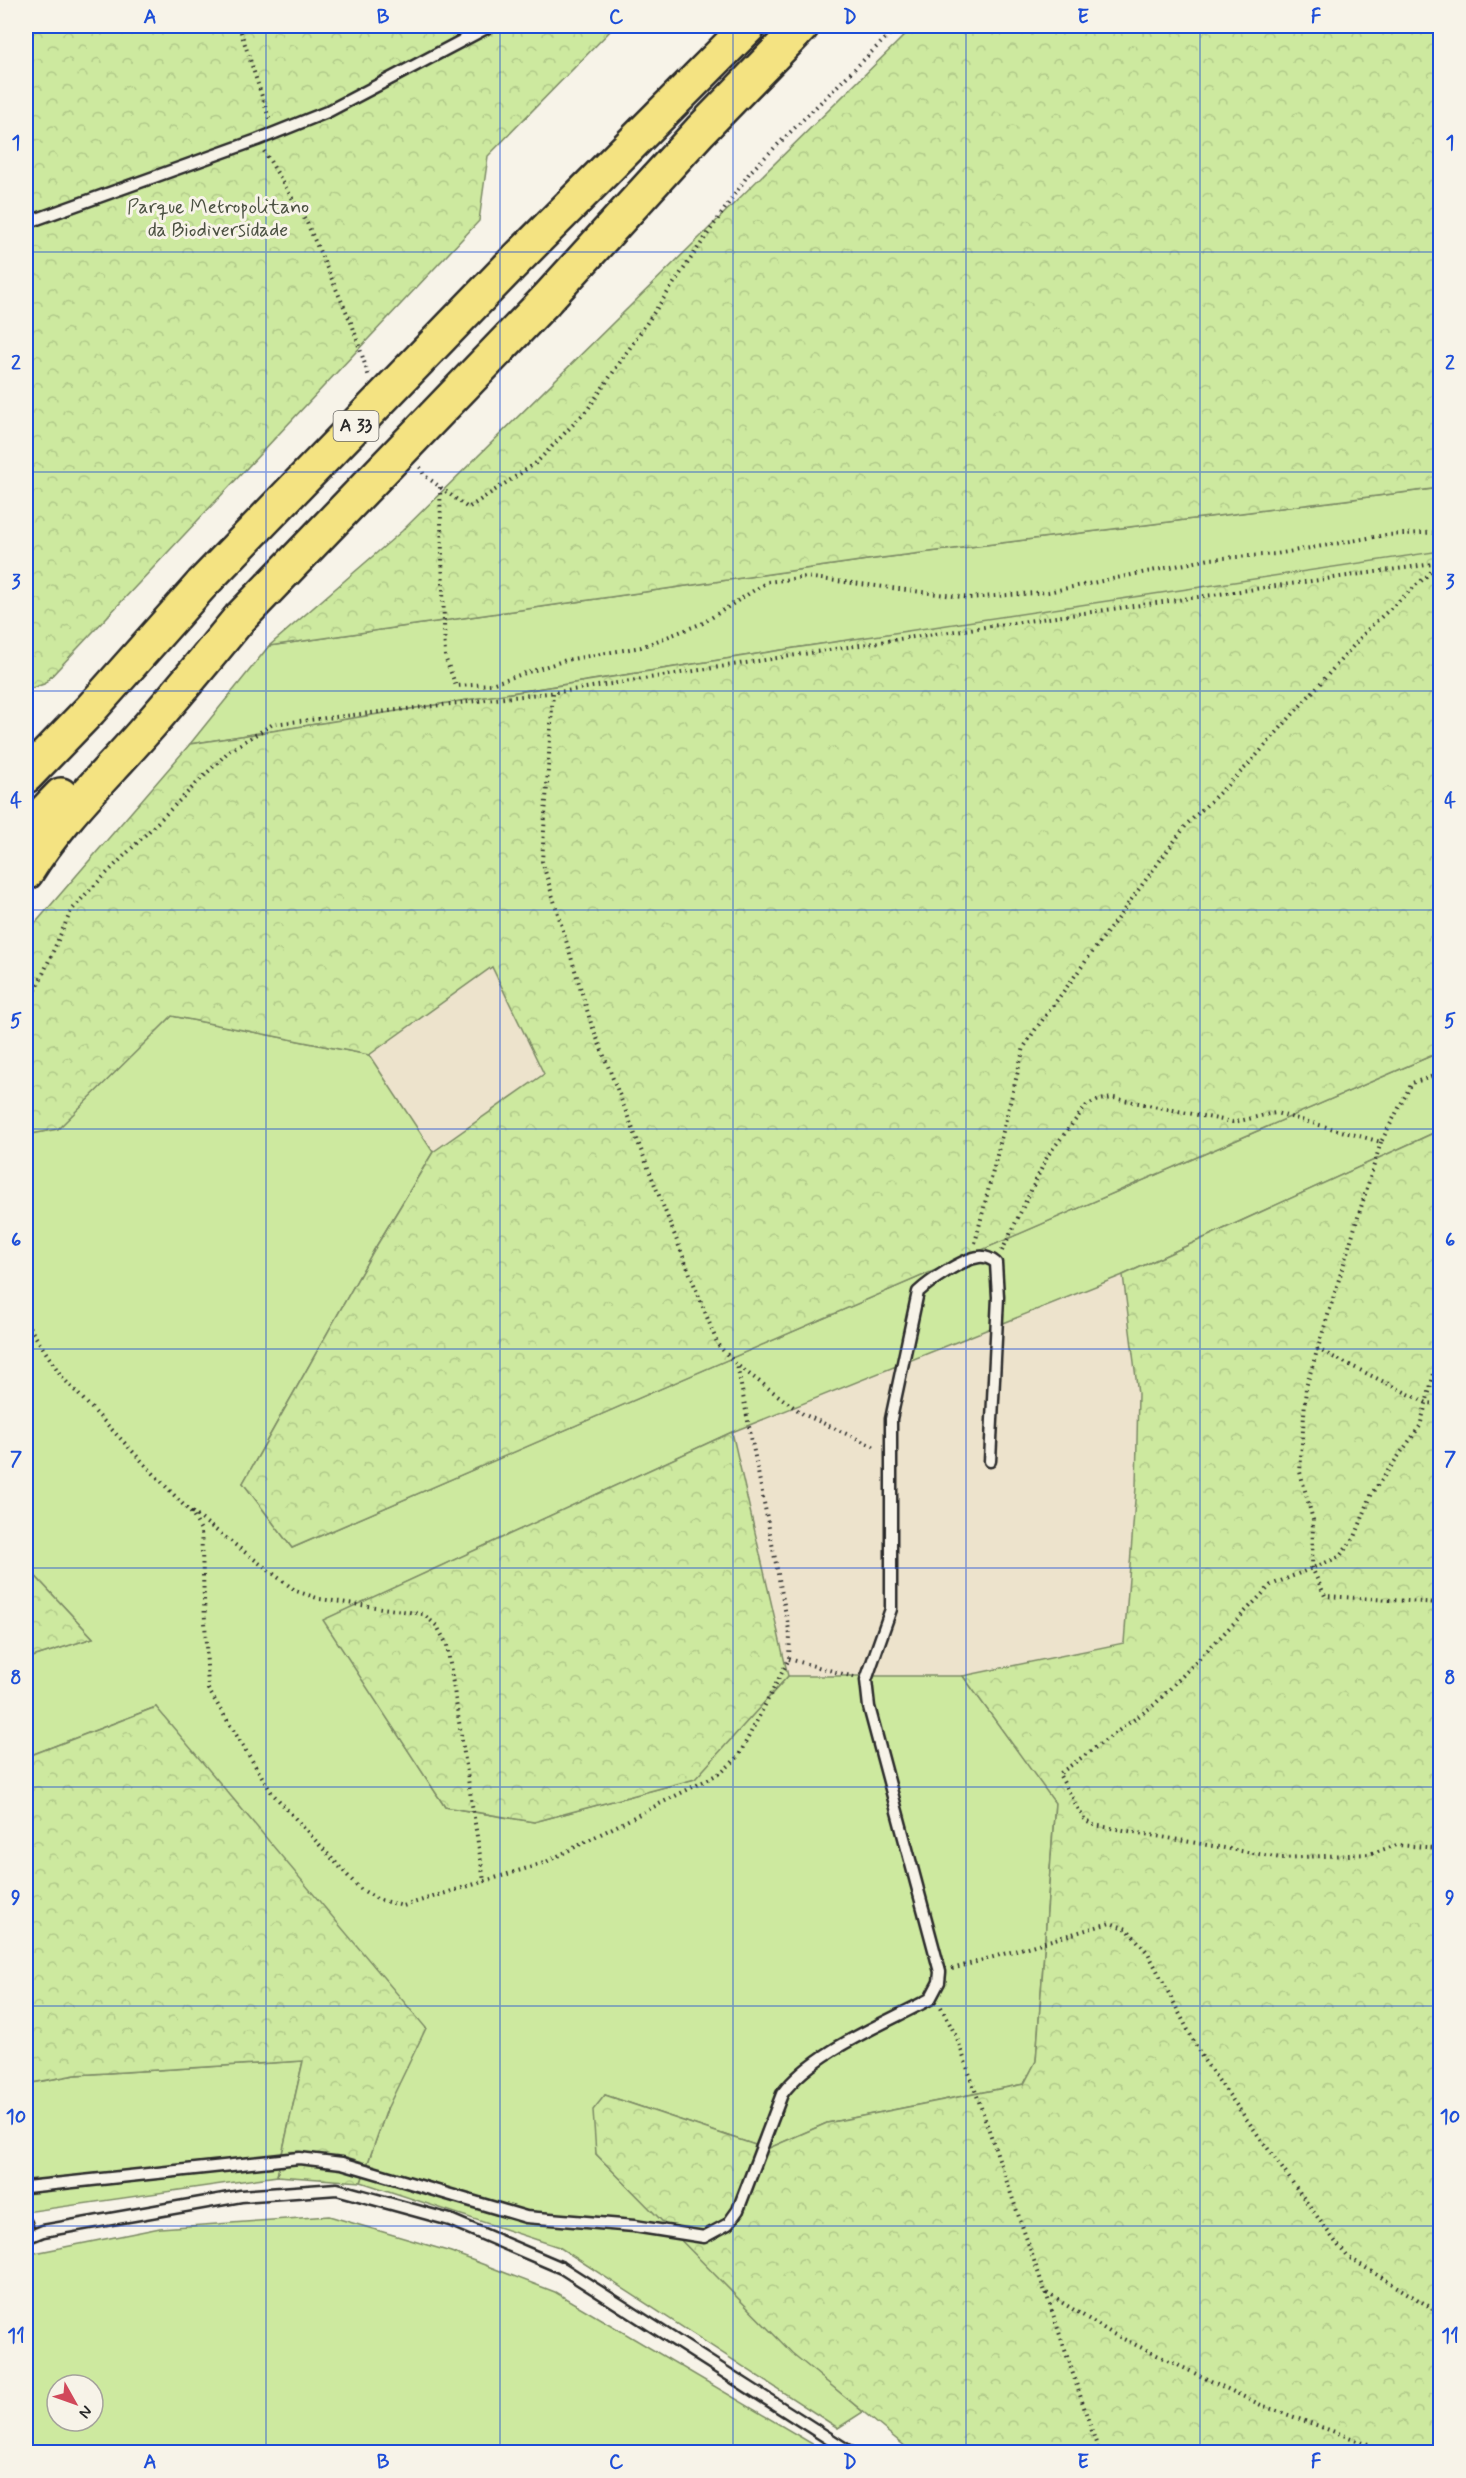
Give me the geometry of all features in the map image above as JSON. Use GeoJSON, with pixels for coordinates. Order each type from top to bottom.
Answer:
{"type":"FeatureCollection","features":[{"type":"Feature","properties":{"kind":"highway","name":"A 33"},"geometry":{"type":"LineString","coordinates":[[26,776],[90,710],[202,584],[509,267],[749,26]]}},
{"type":"Feature","properties":{"kind":"highway","name":"A 33"},"geometry":{"type":"LineString","coordinates":[[26,831],[127,726],[239,619],[545,301],[700,131],[802,26]]}},
{"type":"Feature","properties":{"kind":"highway"},"geometry":{"type":"LineString","coordinates":[[26,752],[78,699],[202,584]]}},
{"type":"Feature","properties":{"kind":"highway"},"geometry":{"type":"LineString","coordinates":[[26,873],[56,830],[87,792],[141,735],[239,619]]}},
{"type":"Feature","properties":{"kind":"lane"},"geometry":{"type":"LineString","coordinates":[[26,223],[257,140],[327,112],[490,26]]}},
{"type":"Feature","properties":{"kind":"lane"},"geometry":{"type":"LineString","coordinates":[[26,2187],[299,2158],[342,2163],[526,2217],[634,2226],[704,2237],[728,2224],[738,2210],[782,2094],[792,2081],[818,2060],[930,1999],[939,1982],[940,1972],[869,1707],[866,1680],[891,1609],[891,1419],[918,1292],[933,1278],[978,1257],[989,1258],[996,1263],[998,1297],[990,1461]]}},
{"type":"Feature","properties":{"kind":"lane"},"geometry":{"type":"LineString","coordinates":[[26,2223],[28,2237],[43,2231],[241,2196],[337,2189],[450,2220],[562,2268],[850,2452]]}},
{"type":"Feature","properties":{"kind":"path"},"geometry":{"type":"LineString","coordinates":[[238,26],[274,133]]}},
{"type":"Feature","properties":{"kind":"path"},"geometry":{"type":"LineString","coordinates":[[424,475],[468,508],[536,463],[588,409],[750,172],[898,26]]}},
{"type":"Feature","properties":{"kind":"path"},"geometry":{"type":"LineString","coordinates":[[257,140],[307,223],[353,327]]}},
{"type":"Feature","properties":{"kind":"path"},"geometry":{"type":"LineString","coordinates":[[440,487],[445,657],[456,686],[491,684],[566,660],[641,647],[703,623],[767,582],[807,577],[969,598],[1037,593],[1131,577],[1210,560],[1276,554],[1386,535],[1440,532]]}},
{"type":"Feature","properties":{"kind":"path"},"geometry":{"type":"LineString","coordinates":[[26,1012],[71,911],[229,751],[273,724],[553,693],[911,637],[1440,563]]}},
{"type":"Feature","properties":{"kind":"path"},"geometry":{"type":"LineString","coordinates":[[972,1260],[1024,1047],[1035,1030],[1187,824],[1247,766],[1371,626],[1440,563]]}},
{"type":"Feature","properties":{"kind":"path"},"geometry":{"type":"LineString","coordinates":[[553,693],[543,861],[591,1023],[718,1345],[737,1365],[803,1414],[891,1455]]}},
{"type":"Feature","properties":{"kind":"path"},"geometry":{"type":"LineString","coordinates":[[1440,1074],[1412,1083],[1381,1142],[1306,1387],[1300,1472],[1313,1520],[1312,1568],[1326,1596],[1440,1603]]}},
{"type":"Feature","properties":{"kind":"path"},"geometry":{"type":"LineString","coordinates":[[996,1263],[1048,1155],[1087,1105],[1099,1100],[1114,1098],[1232,1122],[1251,1120],[1276,1113],[1381,1142]]}},
{"type":"Feature","properties":{"kind":"path"},"geometry":{"type":"LineString","coordinates":[[26,1322],[62,1377],[186,1507],[296,1591],[320,1599],[423,1614],[437,1626],[447,1645],[484,1881]]}},
{"type":"Feature","properties":{"kind":"path"},"geometry":{"type":"LineString","coordinates":[[1317,1349],[1426,1403],[1440,1404]]}},
{"type":"Feature","properties":{"kind":"path"},"geometry":{"type":"LineString","coordinates":[[1440,1351],[1420,1426],[1372,1493],[1355,1537],[1339,1557],[1271,1585],[1154,1705],[1059,1774],[1085,1821],[1094,1825],[1281,1858],[1370,1854],[1397,1845],[1440,1848]]}},
{"type":"Feature","properties":{"kind":"path"},"geometry":{"type":"LineString","coordinates":[[186,1507],[201,1530],[208,1689],[272,1793],[359,1887],[377,1899],[403,1906],[544,1863],[722,1773],[738,1757],[789,1659],[790,1635],[737,1365]]}},
{"type":"Feature","properties":{"kind":"path"},"geometry":{"type":"LineString","coordinates":[[789,1659],[866,1680]]}},
{"type":"Feature","properties":{"kind":"path"},"geometry":{"type":"LineString","coordinates":[[940,1972],[1110,1923],[1127,1929],[1148,1953],[1203,2059],[1337,2244],[1348,2257],[1440,2313]]}},
{"type":"Feature","properties":{"kind":"path"},"geometry":{"type":"LineString","coordinates":[[933,1993],[957,2038],[1099,2452]]}},
{"type":"Feature","properties":{"kind":"path"},"geometry":{"type":"LineString","coordinates":[[1045,2292],[1113,2334],[1261,2405],[1387,2451],[1400,2452]]}},
{"type":"Feature","properties":{"kind":"shaded area"},"geometry":{"type":"Polygon","coordinates":[[[492,966],[544,1074],[433,1152],[369,1055],[492,966]]]}},
{"type":"Feature","properties":{"kind":"shaded area"},"geometry":{"type":"Polygon","coordinates":[[[1123,1275],[1138,1393],[1136,1487],[1124,1643],[963,1676],[788,1676],[732,1432],[1123,1275]]]}},
{"type":"Feature","properties":{"kind":"green space","name":"Parque Metropolitano da Biodiversidade"},"geometry":{"type":"Polygon","coordinates":[[[26,26],[615,26],[488,156],[479,221],[44,684],[26,690],[26,26]]]}},
{"type":"Feature","properties":{"kind":"green space"},"geometry":{"type":"Polygon","coordinates":[[[914,26],[1440,26],[1440,488],[874,559],[269,646],[402,531],[914,26]]]}},
{"type":"Feature","properties":{"kind":"green space"},"geometry":{"type":"Polygon","coordinates":[[[1440,488],[1440,555],[801,647],[190,744],[269,646],[874,559],[1440,488]]]}},
{"type":"Feature","properties":{"kind":"green space"},"geometry":{"type":"Polygon","coordinates":[[[1440,551],[1440,1052],[292,1548],[243,1483],[374,1250],[433,1152],[544,1074],[492,967],[369,1055],[172,1016],[58,1129],[26,1135],[26,941],[32,927],[190,744],[801,647],[1440,551]]]}},
{"type":"Feature","properties":{"kind":"green space"},"geometry":{"type":"Polygon","coordinates":[[[172,1016],[369,1055],[433,1152],[374,1250],[243,1483],[292,1548],[1440,1052],[1440,1130],[1123,1275],[732,1432],[324,1620],[445,1807],[534,1822],[694,1779],[788,1676],[963,1676],[1055,1802],[1036,2061],[1024,2084],[827,2123],[767,2149],[605,2095],[596,2154],[792,2352],[863,2412],[838,2428],[559,2247],[361,2182],[387,2109],[156,1707],[26,1757],[26,1659],[93,1638],[26,1566],[26,1135],[58,1128],[172,1016]]]}},
{"type":"Feature","properties":{"kind":"green space"},"geometry":{"type":"Polygon","coordinates":[[[1440,1130],[1440,2452],[912,2452],[792,2353],[596,2154],[593,2110],[605,2095],[767,2149],[827,2123],[1024,2084],[1036,2061],[1055,1803],[963,1676],[1124,1643],[1136,1487],[1138,1394],[1123,1275],[1440,1130]]]}},
{"type":"Feature","properties":{"kind":"green space"},"geometry":{"type":"Polygon","coordinates":[[[732,1432],[788,1676],[695,1779],[534,1822],[445,1807],[323,1620],[732,1432]]]}},
{"type":"Feature","properties":{"kind":"green space"},"geometry":{"type":"Polygon","coordinates":[[[26,1566],[93,1638],[26,1659],[26,1566]]]}},
{"type":"Feature","properties":{"kind":"green space"},"geometry":{"type":"Polygon","coordinates":[[[156,1707],[426,2028],[387,2109],[361,2182],[277,2176],[303,2061],[75,2075],[26,2084],[26,1757],[156,1707]]]}},
{"type":"Feature","properties":{"kind":"green space"},"geometry":{"type":"Polygon","coordinates":[[[303,2061],[277,2176],[26,2212],[26,2084],[75,2075],[303,2061]]]}},
{"type":"Feature","properties":{"kind":"green space"},"geometry":{"type":"Polygon","coordinates":[[[329,2216],[451,2252],[555,2292],[826,2452],[26,2452],[26,2261],[35,2253],[160,2228],[329,2216]]]}}]}
